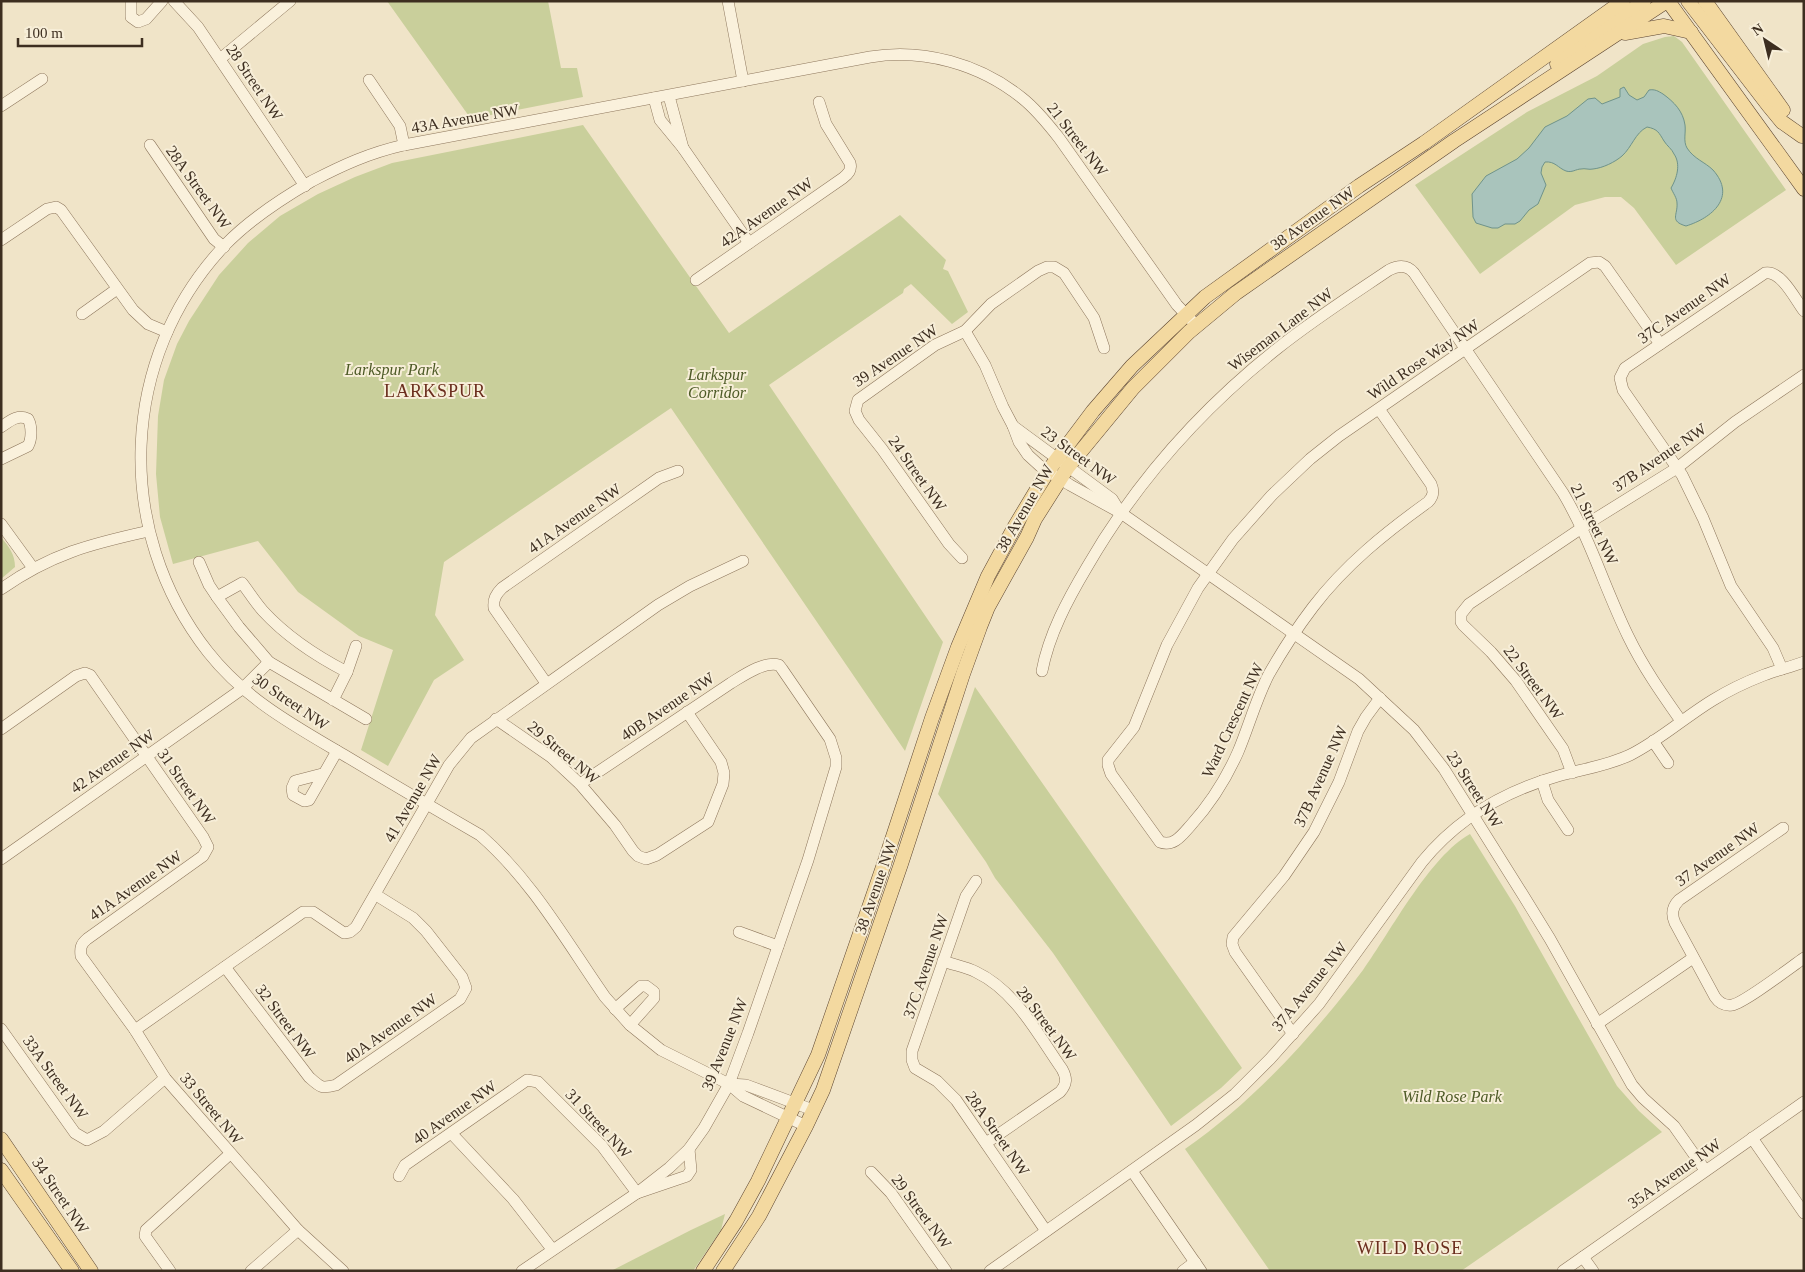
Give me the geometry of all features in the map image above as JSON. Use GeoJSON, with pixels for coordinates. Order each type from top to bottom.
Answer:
{"type":"FeatureCollection","features":[{"type":"Feature","properties":{"kind":"main road"},"geometry":{"type":"LineString","coordinates":[[1598,19],[1613,1]]}},
{"type":"Feature","properties":{"kind":"main road","name":"38 Avenue NW"},"geometry":{"type":"LineString","coordinates":[[723,1271],[759,1216],[823,1090],[889,900],[963,674],[988,607],[1035,519],[1060,479],[1063,463],[1115,384],[1186,314],[1237,273],[1623,1]]}},
{"type":"Feature","properties":{"kind":"main road"},"geometry":{"type":"LineString","coordinates":[[1492,115],[1524,88],[1644,1]]}},
{"type":"Feature","properties":{"kind":"main road"},"geometry":{"type":"LineString","coordinates":[[1668,1],[1804,189]]}},
{"type":"Feature","properties":{"kind":"main road","name":"38 Avenue NW"},"geometry":{"type":"LineString","coordinates":[[703,1271],[736,1221],[758,1181],[818,1055],[932,718],[958,647],[988,576],[1048,471],[1063,463],[1133,388],[1197,326],[1236,293],[1492,115],[1668,1]]}},
{"type":"Feature","properties":{"kind":"main road"},"geometry":{"type":"LineString","coordinates":[[1688,1],[1782,122],[1803,137]]}},
{"type":"Feature","properties":{"kind":"main road"},"geometry":{"type":"LineString","coordinates":[[1704,1],[1803,137]]}},
{"type":"Feature","properties":{"kind":"main road"},"geometry":{"type":"LineString","coordinates":[[1619,34],[1664,26],[1691,32]]}},
{"type":"Feature","properties":{"kind":"main road","name":"34 Street NW"},"geometry":{"type":"LineString","coordinates":[[1,1139],[91,1271]]}},
{"type":"Feature","properties":{"kind":"main road","name":"34 Street NW"},"geometry":{"type":"LineString","coordinates":[[1,1170],[72,1271]]}},
{"type":"Feature","properties":{"kind":"street"},"geometry":{"type":"LineString","coordinates":[[131,1],[131,17],[138,22],[146,19],[162,1]]}},
{"type":"Feature","properties":{"kind":"street","name":"28 Street NW"},"geometry":{"type":"LineString","coordinates":[[174,1],[191,18],[305,186]]}},
{"type":"Feature","properties":{"kind":"street"},"geometry":{"type":"LineString","coordinates":[[220,59],[290,1]]}},
{"type":"Feature","properties":{"kind":"street"},"geometry":{"type":"LineString","coordinates":[[728,1],[743,81]]}},
{"type":"Feature","properties":{"kind":"street","name":"21 Street NW"},"geometry":{"type":"LineString","coordinates":[[878,56],[906,54],[944,60],[994,79],[1022,98],[1040,115],[1059,138],[1177,305],[1197,326]]}},
{"type":"Feature","properties":{"kind":"street","name":"43A Avenue NW"},"geometry":{"type":"LineString","coordinates":[[153,370],[167,332],[193,286],[224,247],[262,213],[305,186],[364,156],[404,145],[878,56]]}},
{"type":"Feature","properties":{"kind":"street"},"geometry":{"type":"LineString","coordinates":[[1,106],[42,79]]}},
{"type":"Feature","properties":{"kind":"street"},"geometry":{"type":"LineString","coordinates":[[369,80],[400,126],[404,145]]}},
{"type":"Feature","properties":{"kind":"street"},"geometry":{"type":"LineString","coordinates":[[669,96],[683,148]]}},
{"type":"Feature","properties":{"kind":"street"},"geometry":{"type":"LineString","coordinates":[[654,98],[660,120],[683,148],[749,243]]}},
{"type":"Feature","properties":{"kind":"street","name":"42A Avenue NW"},"geometry":{"type":"LineString","coordinates":[[696,280],[843,178],[851,168],[848,159],[826,124],[820,102]]}},
{"type":"Feature","properties":{"kind":"street","name":"28A Street NW"},"geometry":{"type":"LineString","coordinates":[[150,146],[214,239],[224,247]]}},
{"type":"Feature","properties":{"kind":"street"},"geometry":{"type":"LineString","coordinates":[[1,240],[42,212],[56,207],[66,214],[117,289],[140,317],[148,324],[167,332]]}},
{"type":"Feature","properties":{"kind":"street","name":"Wild Rose Way NW"},"geometry":{"type":"LineString","coordinates":[[1208,573],[1248,521],[1283,483],[1325,447],[1585,266],[1594,262],[1602,264],[1608,269],[1660,344]]}},
{"type":"Feature","properties":{"kind":"street","name":"39 Avenue NW"},"geometry":{"type":"LineString","coordinates":[[856,404],[864,394],[935,345],[966,331],[999,298],[1038,271],[1051,266],[1060,269],[1090,311],[1098,326],[1104,348]]}},
{"type":"Feature","properties":{"kind":"street","name":"Wiseman Lane NW"},"geometry":{"type":"LineString","coordinates":[[1042,671],[1046,651],[1067,605],[1094,556],[1121,513],[1174,445],[1226,392],[1280,347],[1389,270],[1402,266],[1410,270],[1465,349]]}},
{"type":"Feature","properties":{"kind":"street","name":"37C Avenue NW"},"geometry":{"type":"LineString","coordinates":[[1677,468],[1623,390],[1620,378],[1625,368],[1760,275],[1769,272],[1772,272],[1782,280],[1804,311]]}},
{"type":"Feature","properties":{"kind":"street"},"geometry":{"type":"LineString","coordinates":[[82,314],[117,289]]}},
{"type":"Feature","properties":{"kind":"street","name":"23 Street NW"},"geometry":{"type":"LineString","coordinates":[[966,331],[985,364],[1022,447],[1033,460],[1086,495],[1121,513],[1359,679],[1400,716],[1426,745],[1473,815],[1537,917],[1637,1092],[1674,1126],[1706,1170]]}},
{"type":"Feature","properties":{"kind":"street","name":"21 Street NW"},"geometry":{"type":"LineString","coordinates":[[1465,349],[1563,493],[1582,528],[1628,636],[1648,673],[1681,721]]}},
{"type":"Feature","properties":{"kind":"street","name":"30 Street NW"},"geometry":{"type":"LineString","coordinates":[[153,370],[143,415],[141,458],[148,531],[164,578],[188,624],[209,653],[242,689],[288,722],[480,836],[512,865],[526,882],[615,1010],[661,1050],[729,1084],[743,1096],[806,1126]]}},
{"type":"Feature","properties":{"kind":"street","name":"37B Avenue NW"},"geometry":{"type":"LineString","coordinates":[[1460,617],[1464,608],[1469,604],[1582,528],[1677,468],[1735,422],[1804,375]]}},
{"type":"Feature","properties":{"kind":"street","name":"24 Street NW"},"geometry":{"type":"LineString","coordinates":[[856,404],[855,412],[859,420],[882,449],[949,544],[962,558]]}},
{"type":"Feature","properties":{"kind":"street"},"geometry":{"type":"LineString","coordinates":[[1294,634],[1323,595],[1357,559],[1394,527],[1428,502],[1432,496],[1431,484],[1379,409]]}},
{"type":"Feature","properties":{"kind":"street"},"geometry":{"type":"LineString","coordinates":[[1,427],[16,417],[20,417],[28,420],[30,428],[30,442],[28,446],[1,459]]}},
{"type":"Feature","properties":{"kind":"street","name":"23 Street NW"},"geometry":{"type":"LineString","coordinates":[[1013,426],[1112,499],[1121,513]]}},
{"type":"Feature","properties":{"kind":"street"},"geometry":{"type":"LineString","coordinates":[[1677,468],[1703,518],[1731,586],[1773,648],[1782,669]]}},
{"type":"Feature","properties":{"kind":"street","name":"41A Avenue NW"},"geometry":{"type":"LineString","coordinates":[[546,683],[496,611],[494,600],[502,588],[659,478],[678,470]]}},
{"type":"Feature","properties":{"kind":"street"},"geometry":{"type":"LineString","coordinates":[[1,524],[33,568]]}},
{"type":"Feature","properties":{"kind":"street"},"geometry":{"type":"LineString","coordinates":[[1,589],[50,559],[79,548],[148,531]]}},
{"type":"Feature","properties":{"kind":"street","name":"41 Avenue NW"},"geometry":{"type":"LineString","coordinates":[[135,1030],[303,912],[313,912],[344,933],[350,932],[356,927],[376,895],[449,764],[478,731],[658,605],[690,586],[743,561]]}},
{"type":"Feature","properties":{"kind":"street"},"geometry":{"type":"LineString","coordinates":[[199,562],[209,585],[217,597],[269,662],[366,719]]}},
{"type":"Feature","properties":{"kind":"street","name":"Ward Crescent NW"},"geometry":{"type":"LineString","coordinates":[[1208,573],[1167,645],[1134,727],[1108,760],[1111,774],[1160,842],[1169,844],[1179,838],[1213,797],[1234,760],[1264,686],[1294,634]]}},
{"type":"Feature","properties":{"kind":"street"},"geometry":{"type":"LineString","coordinates":[[217,597],[242,583],[261,609],[278,626],[327,662],[347,672]]}},
{"type":"Feature","properties":{"kind":"street","name":"22 Street NW"},"geometry":{"type":"LineString","coordinates":[[1460,617],[1463,625],[1495,656],[1520,687],[1563,749],[1572,773]]}},
{"type":"Feature","properties":{"kind":"street"},"geometry":{"type":"LineString","coordinates":[[333,700],[347,672],[356,646]]}},
{"type":"Feature","properties":{"kind":"street","name":"42 Avenue NW"},"geometry":{"type":"LineString","coordinates":[[1,859],[242,689],[269,662]]}},
{"type":"Feature","properties":{"kind":"street","name":"37A Avenue NW"},"geometry":{"type":"LineString","coordinates":[[990,1271],[1221,1106],[1253,1076],[1319,1004],[1425,858],[1447,835],[1473,815],[1496,800],[1542,781],[1611,763],[1632,754],[1731,690],[1764,675],[1804,662]]}},
{"type":"Feature","properties":{"kind":"street","name":"40B Avenue NW"},"geometry":{"type":"LineString","coordinates":[[580,784],[741,677],[765,666],[776,664],[782,669],[826,730],[834,747],[836,758]]}},
{"type":"Feature","properties":{"kind":"street","name":"31 Street NW"},"geometry":{"type":"LineString","coordinates":[[1,729],[76,676],[85,673],[90,675],[203,837],[208,847]]}},
{"type":"Feature","properties":{"kind":"street","name":"37B Avenue NW"},"geometry":{"type":"LineString","coordinates":[[1293,1034],[1235,952],[1232,944],[1233,937],[1284,876],[1314,832],[1339,782],[1358,731],[1380,698]]}},
{"type":"Feature","properties":{"kind":"street","name":"29 Street NW"},"geometry":{"type":"LineString","coordinates":[[496,719],[550,758],[580,784],[616,825],[633,851],[638,856],[646,859],[657,855],[708,822],[723,784],[723,768],[687,712]]}},
{"type":"Feature","properties":{"kind":"street"},"geometry":{"type":"LineString","coordinates":[[1653,741],[1668,763]]}},
{"type":"Feature","properties":{"kind":"street","name":"30 Street NW"},"geometry":{"type":"LineString","coordinates":[[322,774],[337,751]]}},
{"type":"Feature","properties":{"kind":"street","name":"39 Avenue NW"},"geometry":{"type":"LineString","coordinates":[[522,1271],[637,1193],[669,1168],[689,1149],[709,1120],[729,1084],[748,1033],[808,860],[834,778],[836,758]]}},
{"type":"Feature","properties":{"kind":"street"},"geometry":{"type":"LineString","coordinates":[[1542,781],[1548,800],[1568,830]]}},
{"type":"Feature","properties":{"kind":"street","name":"37 Avenue NW"},"geometry":{"type":"LineString","coordinates":[[1693,958],[1675,923],[1673,910],[1679,900],[1783,828]]}},
{"type":"Feature","properties":{"kind":"street","name":"41A Avenue NW"},"geometry":{"type":"LineString","coordinates":[[80,948],[87,939],[203,856],[208,847]]}},
{"type":"Feature","properties":{"kind":"street","name":"37C Avenue NW"},"geometry":{"type":"LineString","coordinates":[[912,1064],[912,1051],[943,961],[966,896],[976,881]]}},
{"type":"Feature","properties":{"kind":"street","name":"40A Avenue NW"},"geometry":{"type":"LineString","coordinates":[[327,1088],[336,1085],[460,999],[466,988],[462,977],[426,930],[413,918],[376,895]]}},
{"type":"Feature","properties":{"kind":"street"},"geometry":{"type":"LineString","coordinates":[[739,932],[778,946]]}},
{"type":"Feature","properties":{"kind":"street","name":"33 Street NW"},"geometry":{"type":"LineString","coordinates":[[80,948],[81,956],[135,1030],[165,1078],[298,1230],[343,1271]]}},
{"type":"Feature","properties":{"kind":"street"},"geometry":{"type":"LineString","coordinates":[[1598,1024],[1693,958],[1718,1001],[1725,1005],[1738,1003],[1804,958]]}},
{"type":"Feature","properties":{"kind":"street","name":"28 Street NW"},"geometry":{"type":"LineString","coordinates":[[943,961],[977,973],[993,982],[1006,993],[1018,1006],[1062,1069],[1066,1081],[1060,1092],[986,1143]]}},
{"type":"Feature","properties":{"kind":"street","name":"32 Street NW"},"geometry":{"type":"LineString","coordinates":[[225,967],[309,1077],[319,1086],[327,1088]]}},
{"type":"Feature","properties":{"kind":"street"},"geometry":{"type":"LineString","coordinates":[[615,1010],[641,986],[646,986],[654,992],[654,998],[630,1025]]}},
{"type":"Feature","properties":{"kind":"street","name":"33A Street NW"},"geometry":{"type":"LineString","coordinates":[[1,1029],[75,1133],[87,1140],[104,1131],[165,1078]]}},
{"type":"Feature","properties":{"kind":"street","name":"28A Street NW"},"geometry":{"type":"LineString","coordinates":[[912,1064],[937,1081],[950,1094],[1046,1231]]}},
{"type":"Feature","properties":{"kind":"street","name":"31 Street NW"},"geometry":{"type":"LineString","coordinates":[[532,1080],[538,1082],[602,1146],[637,1193]]}},
{"type":"Feature","properties":{"kind":"street","name":"40 Avenue NW"},"geometry":{"type":"LineString","coordinates":[[399,1176],[405,1165],[452,1134],[522,1083],[532,1080]]}},
{"type":"Feature","properties":{"kind":"street","name":"30 Street NW"},"geometry":{"type":"LineString","coordinates":[[729,1084],[746,1085],[813,1110]]}},
{"type":"Feature","properties":{"kind":"street","name":"35A Avenue NW"},"geometry":{"type":"LineString","coordinates":[[1563,1271],[1804,1102]]}},
{"type":"Feature","properties":{"kind":"street"},"geometry":{"type":"LineString","coordinates":[[452,1134],[513,1199],[552,1249]]}},
{"type":"Feature","properties":{"kind":"street"},"geometry":{"type":"LineString","coordinates":[[1752,1138],[1804,1214]]}},
{"type":"Feature","properties":{"kind":"street","name":"39 Avenue NW"},"geometry":{"type":"LineString","coordinates":[[637,1193],[687,1176],[691,1170],[689,1149]]}},
{"type":"Feature","properties":{"kind":"street"},"geometry":{"type":"LineString","coordinates":[[170,1271],[145,1236],[146,1230],[230,1154]]}},
{"type":"Feature","properties":{"kind":"street"},"geometry":{"type":"LineString","coordinates":[[1132,1170],[1198,1266],[1183,1271]]}},
{"type":"Feature","properties":{"kind":"street","name":"29 Street NW"},"geometry":{"type":"LineString","coordinates":[[871,1172],[890,1192],[946,1271]]}},
{"type":"Feature","properties":{"kind":"street"},"geometry":{"type":"LineString","coordinates":[[251,1271],[298,1230]]}},
{"type":"Feature","properties":{"kind":"street"},"geometry":{"type":"LineString","coordinates":[[1583,1257],[1592,1271]]}},
{"type":"Feature","properties":{"kind":"green space"},"geometry":{"type":"Polygon","coordinates":[[[387,1],[548,1],[561,68],[577,68],[583,97],[471,119],[387,1]]]}},
{"type":"Feature","properties":{"kind":"green space"},"geometry":{"type":"Polygon","coordinates":[[[1674,36],[1682,42],[1786,190],[1676,265],[1634,208],[1621,197],[1605,197],[1575,205],[1480,274],[1415,185],[1527,112],[1597,76],[1643,44],[1674,36]]]}},
{"type":"Feature","properties":{"kind":"green space","name":"Larkspur Park"},"geometry":{"type":"Polygon","coordinates":[[[583,125],[729,333],[900,215],[946,260],[943,269],[948,271],[968,312],[952,324],[911,284],[904,289],[903,293],[769,385],[943,642],[905,751],[671,408],[444,562],[435,615],[464,660],[434,680],[388,766],[361,750],[393,650],[359,636],[298,592],[258,541],[173,564],[160,517],[156,474],[158,416],[164,380],[177,344],[189,321],[219,275],[248,243],[280,216],[318,194],[392,163],[583,125]]]}},
{"type":"Feature","properties":{"kind":"green space"},"geometry":{"type":"Polygon","coordinates":[[[1,537],[13,554],[15,567],[1,579],[1,537]]]}},
{"type":"Feature","properties":{"kind":"green space"},"geometry":{"type":"Polygon","coordinates":[[[975,687],[1242,1068],[1221,1088],[1171,1126],[1053,953],[995,878],[986,862],[938,794],[975,687]]]}},
{"type":"Feature","properties":{"kind":"green space","name":"Wild Rose Park"},"geometry":{"type":"Polygon","coordinates":[[[1470,834],[1515,906],[1617,1086],[1639,1111],[1662,1132],[1461,1271],[1270,1271],[1185,1149],[1235,1110],[1281,1067],[1344,995],[1363,970],[1426,876],[1440,859],[1470,834]]]}},
{"type":"Feature","properties":{"kind":"green space"},"geometry":{"type":"Polygon","coordinates":[[[725,1214],[721,1230],[693,1271],[611,1271],[691,1230],[725,1214]]]}},
{"type":"Feature","properties":{"kind":"water"},"geometry":{"type":"Polygon","coordinates":[[[1624,87],[1629,95],[1637,100],[1644,97],[1649,90],[1656,90],[1677,107],[1684,120],[1687,148],[1713,170],[1720,180],[1723,189],[1722,197],[1712,212],[1705,218],[1686,226],[1676,220],[1677,201],[1671,188],[1677,171],[1676,158],[1658,132],[1647,127],[1639,133],[1622,156],[1601,167],[1568,171],[1545,162],[1541,173],[1546,185],[1538,204],[1515,224],[1505,224],[1498,228],[1492,228],[1476,223],[1473,217],[1472,194],[1486,176],[1517,159],[1529,148],[1545,127],[1567,116],[1588,99],[1595,98],[1602,104],[1620,97],[1620,89],[1624,87]]]}},
{"type":"Feature","properties":{"kind":"district","name":"LARKSPUR"},"geometry":{"type":"Point","coordinates":[435,391]}},
{"type":"Feature","properties":{"kind":"district","name":"WILD ROSE"},"geometry":{"type":"Point","coordinates":[1410,1248]}},
{"type":"Feature","properties":{"kind":"park label","name":"Larkspur Corridor"},"geometry":{"type":"Point","coordinates":[717,383]}}]}
